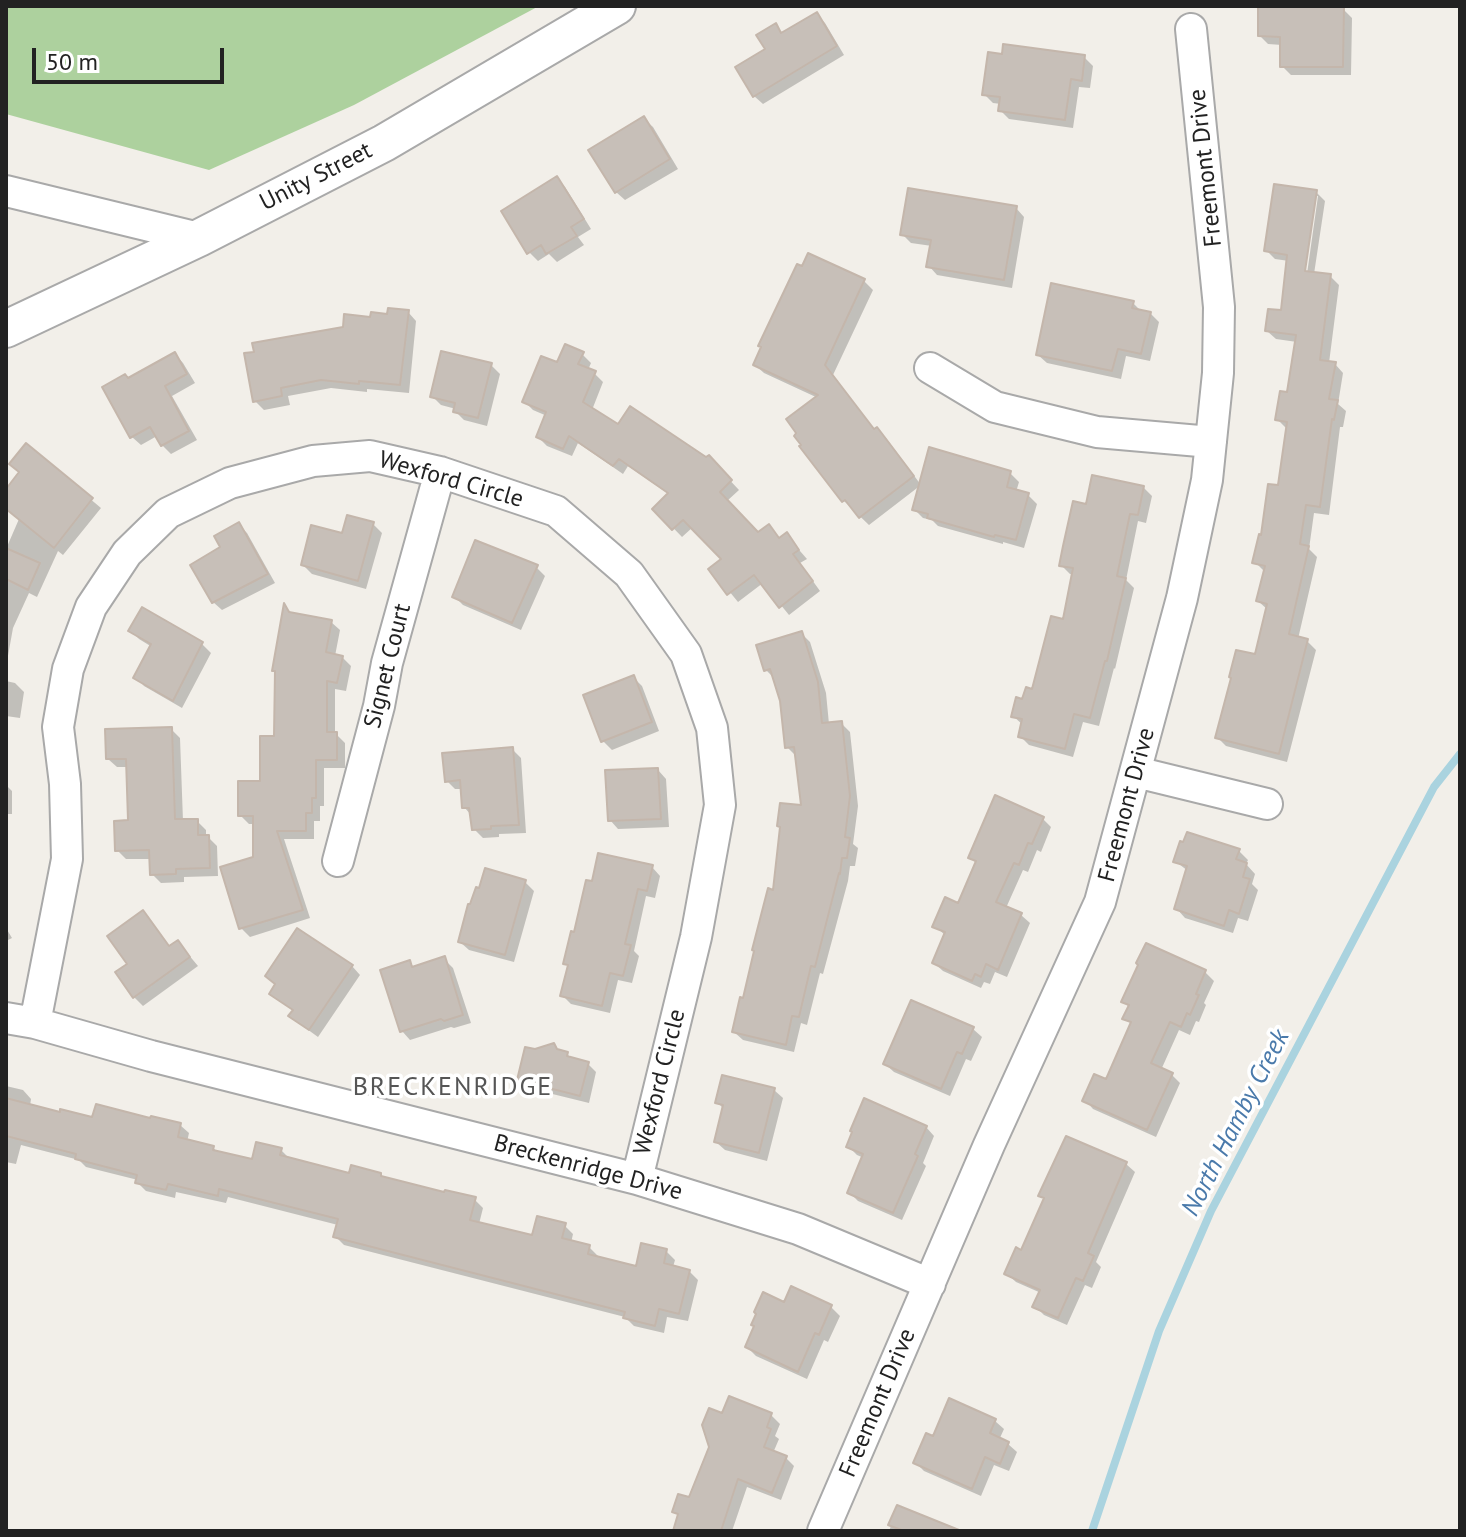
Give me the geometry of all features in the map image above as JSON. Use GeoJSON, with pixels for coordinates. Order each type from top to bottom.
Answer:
{"type":"FeatureCollection","features":[{"type":"Feature","properties":{"kind":"street","name":"Unity Street"},"geometry":{"type":"LineString","coordinates":[[6,329],[199,238],[384,143],[617,6]]}},
{"type":"Feature","properties":{"kind":"street","name":"Freemont Drive"},"geometry":{"type":"LineString","coordinates":[[823,1531],[1001,1116],[1100,902],[1182,598],[1207,480],[1218,373],[1219,307],[1191,29]]}},
{"type":"Feature","properties":{"kind":"street"},"geometry":{"type":"LineString","coordinates":[[6,191],[199,238]]}},
{"type":"Feature","properties":{"kind":"street"},"geometry":{"type":"LineString","coordinates":[[930,368],[995,407],[1097,432],[1211,442]]}},
{"type":"Feature","properties":{"kind":"street","name":"Wexford Circle"},"geometry":{"type":"LineString","coordinates":[[21,1021],[67,859],[65,784],[58,727],[68,669],[91,607],[127,553],[168,513],[230,483],[313,461],[370,456],[440,472],[556,511],[629,574],[686,654],[712,728],[720,805],[696,937],[637,1179]]}},
{"type":"Feature","properties":{"kind":"street","name":"Signet Court"},"geometry":{"type":"LineString","coordinates":[[338,861],[379,706],[387,663],[440,472]]}},
{"type":"Feature","properties":{"kind":"street"},"geometry":{"type":"LineString","coordinates":[[1136,772],[1267,804]]}},
{"type":"Feature","properties":{"kind":"street","name":"Breckenridge Drive"},"geometry":{"type":"LineString","coordinates":[[21,1021],[637,1179],[798,1229],[930,1284]]}},
{"type":"Feature","properties":{"kind":"green space"},"geometry":{"type":"Polygon","coordinates":[[[6,6],[539,6],[354,105],[209,170],[6,114],[6,6]]]}},
{"type":"Feature","properties":{"kind":"building"},"geometry":{"type":"Polygon","coordinates":[[[1258,6],[1344,7],[1343,67],[1280,67],[1280,37],[1258,36],[1258,6]]]}},
{"type":"Feature","properties":{"kind":"building"},"geometry":{"type":"Polygon","coordinates":[[[817,12],[837,46],[753,97],[735,67],[765,49],[756,35],[776,23],[781,33],[817,12]]]}},
{"type":"Feature","properties":{"kind":"building"},"geometry":{"type":"Polygon","coordinates":[[[1003,44],[1085,55],[1082,81],[1071,79],[1065,120],[998,111],[1000,97],[982,95],[988,52],[1002,54],[1003,44]]]}},
{"type":"Feature","properties":{"kind":"building"},"geometry":{"type":"Polygon","coordinates":[[[644,116],[670,159],[615,193],[588,150],[644,116]]]}},
{"type":"Feature","properties":{"kind":"building"},"geometry":{"type":"Polygon","coordinates":[[[557,176],[584,219],[571,227],[577,236],[546,254],[541,245],[527,254],[501,211],[557,176]]]}},
{"type":"Feature","properties":{"kind":"building"},"geometry":{"type":"Polygon","coordinates":[[[1274,184],[1317,190],[1305,271],[1331,274],[1320,360],[1336,362],[1329,399],[1338,400],[1332,419],[1320,507],[1306,505],[1300,544],[1309,546],[1289,634],[1308,639],[1279,754],[1215,738],[1236,650],[1255,654],[1267,604],[1256,601],[1265,566],[1252,563],[1261,535],[1268,484],[1278,485],[1287,422],[1275,420],[1280,391],[1287,392],[1296,335],[1265,331],[1268,309],[1281,310],[1287,255],[1264,251],[1274,184]]]}},
{"type":"Feature","properties":{"kind":"building"},"geometry":{"type":"Polygon","coordinates":[[[908,188],[1017,206],[1004,280],[926,267],[931,240],[900,235],[908,188]]]}},
{"type":"Feature","properties":{"kind":"building"},"geometry":{"type":"Polygon","coordinates":[[[808,253],[865,279],[825,365],[914,476],[859,518],[845,500],[842,502],[799,446],[794,436],[796,433],[786,419],[818,395],[753,365],[761,347],[758,346],[797,264],[802,266],[808,253]]]}},
{"type":"Feature","properties":{"kind":"building"},"geometry":{"type":"Polygon","coordinates":[[[1051,283],[1134,301],[1132,308],[1151,312],[1141,354],[1118,349],[1112,371],[1036,355],[1051,283]]]}},
{"type":"Feature","properties":{"kind":"building"},"geometry":{"type":"Polygon","coordinates":[[[388,308],[409,310],[400,385],[321,380],[281,388],[282,396],[253,402],[244,353],[254,352],[252,343],[343,327],[344,314],[370,317],[371,312],[387,314],[388,308]]]}},
{"type":"Feature","properties":{"kind":"building"},"geometry":{"type":"Polygon","coordinates":[[[565,344],[584,352],[578,364],[596,371],[583,402],[618,424],[630,406],[706,457],[709,455],[732,480],[720,492],[758,532],[769,524],[779,538],[787,532],[799,550],[793,554],[813,581],[779,608],[754,575],[727,595],[708,569],[721,559],[683,520],[672,530],[652,509],[668,493],[619,459],[613,466],[569,436],[563,449],[536,437],[546,412],[522,402],[541,356],[557,362],[565,344]]]}},
{"type":"Feature","properties":{"kind":"building"},"geometry":{"type":"Polygon","coordinates":[[[441,351],[492,363],[478,418],[453,412],[455,403],[430,397],[441,351]]]}},
{"type":"Feature","properties":{"kind":"building"},"geometry":{"type":"Polygon","coordinates":[[[175,352],[187,374],[165,386],[189,431],[161,446],[150,427],[130,438],[102,387],[125,374],[128,378],[175,352]]]}},
{"type":"Feature","properties":{"kind":"building"},"geometry":{"type":"Polygon","coordinates":[[[26,443],[93,498],[54,548],[6,509],[6,489],[19,472],[9,464],[26,443]]]}},
{"type":"Feature","properties":{"kind":"building"},"geometry":{"type":"Polygon","coordinates":[[[929,447],[1011,471],[1007,487],[1029,493],[1016,540],[927,518],[928,514],[912,510],[929,447]]]}},
{"type":"Feature","properties":{"kind":"building"},"geometry":{"type":"Polygon","coordinates":[[[1092,475],[1144,486],[1138,515],[1130,514],[1117,576],[1126,578],[1090,718],[1074,714],[1065,749],[1018,737],[1022,719],[1011,717],[1016,697],[1022,699],[1026,687],[1032,689],[1051,616],[1063,619],[1073,568],[1059,566],[1063,546],[1073,501],[1086,504],[1092,475]]]}},
{"type":"Feature","properties":{"kind":"building"},"geometry":{"type":"Polygon","coordinates":[[[347,515],[374,522],[358,581],[301,565],[311,525],[342,533],[347,515]]]}},
{"type":"Feature","properties":{"kind":"building"},"geometry":{"type":"Polygon","coordinates":[[[239,522],[268,574],[212,603],[190,565],[220,547],[214,536],[239,522]]]}},
{"type":"Feature","properties":{"kind":"building"},"geometry":{"type":"Polygon","coordinates":[[[475,540],[538,565],[512,623],[452,597],[475,540]]]}},
{"type":"Feature","properties":{"kind":"building"},"geometry":{"type":"Polygon","coordinates":[[[6,548],[40,563],[28,590],[6,579],[6,548]]]}},
{"type":"Feature","properties":{"kind":"building"},"geometry":{"type":"Polygon","coordinates":[[[284,603],[289,612],[332,620],[326,652],[343,656],[337,683],[327,681],[327,732],[337,732],[337,760],[316,760],[316,798],[312,798],[312,813],[306,813],[306,831],[277,831],[303,910],[239,929],[220,867],[253,857],[253,816],[238,816],[238,781],[260,781],[260,736],[274,736],[275,671],[272,671],[284,603]]]}},
{"type":"Feature","properties":{"kind":"building"},"geometry":{"type":"Polygon","coordinates":[[[142,607],[203,642],[173,701],[133,678],[151,644],[128,631],[142,607]]]}},
{"type":"Feature","properties":{"kind":"building"},"geometry":{"type":"Polygon","coordinates":[[[802,631],[818,682],[822,723],[842,721],[850,796],[845,837],[850,838],[847,858],[842,858],[815,967],[811,966],[799,1017],[792,1016],[786,1045],[732,1032],[740,997],[743,998],[768,888],[773,890],[780,803],[801,805],[794,747],[785,748],[780,701],[770,669],[764,671],[756,645],[802,631]]]}},
{"type":"Feature","properties":{"kind":"building"},"geometry":{"type":"Polygon","coordinates":[[[634,675],[652,722],[601,742],[583,695],[634,675]]]}},
{"type":"Feature","properties":{"kind":"building"},"geometry":{"type":"Polygon","coordinates":[[[172,727],[175,819],[198,819],[198,835],[209,835],[210,868],[176,869],[176,874],[150,875],[149,850],[115,851],[114,821],[128,820],[126,759],[106,759],[105,729],[172,727]]]}},
{"type":"Feature","properties":{"kind":"building"},"geometry":{"type":"Polygon","coordinates":[[[513,747],[519,825],[472,830],[469,808],[462,808],[460,780],[445,782],[442,753],[513,747]]]}},
{"type":"Feature","properties":{"kind":"building"},"geometry":{"type":"Polygon","coordinates":[[[658,768],[661,819],[608,821],[605,770],[658,768]]]}},
{"type":"Feature","properties":{"kind":"building"},"geometry":{"type":"Polygon","coordinates":[[[995,795],[1044,817],[1019,865],[1014,863],[996,902],[1022,913],[998,970],[986,964],[981,977],[975,974],[972,981],[932,963],[945,932],[932,927],[945,897],[958,903],[976,861],[968,858],[995,795]]]}},
{"type":"Feature","properties":{"kind":"building"},"geometry":{"type":"Polygon","coordinates":[[[1187,832],[1240,849],[1236,859],[1247,863],[1243,877],[1250,879],[1239,914],[1229,910],[1224,926],[1174,909],[1187,866],[1173,862],[1180,841],[1183,842],[1187,832]]]}},
{"type":"Feature","properties":{"kind":"building"},"geometry":{"type":"Polygon","coordinates":[[[598,853],[653,865],[647,891],[638,889],[625,944],[631,945],[623,976],[610,973],[602,1006],[560,996],[568,965],[563,964],[571,931],[574,932],[586,880],[592,881],[598,853]]]}},
{"type":"Feature","properties":{"kind":"building"},"geometry":{"type":"Polygon","coordinates":[[[485,868],[526,880],[505,955],[458,942],[468,904],[476,887],[479,888],[485,868]]]}},
{"type":"Feature","properties":{"kind":"building"},"geometry":{"type":"Polygon","coordinates":[[[143,910],[169,946],[178,940],[190,957],[133,998],[115,972],[127,964],[107,936],[143,910]]]}},
{"type":"Feature","properties":{"kind":"building"},"geometry":{"type":"Polygon","coordinates":[[[297,928],[353,965],[309,1030],[288,1016],[293,1010],[269,994],[275,984],[265,976],[297,928]]]}},
{"type":"Feature","properties":{"kind":"building"},"geometry":{"type":"Polygon","coordinates":[[[1146,943],[1206,970],[1190,1015],[1187,1013],[1181,1027],[1170,1022],[1151,1063],[1173,1073],[1147,1130],[1082,1101],[1094,1074],[1106,1079],[1131,1022],[1122,1019],[1129,1005],[1121,1002],[1146,943]]]}},
{"type":"Feature","properties":{"kind":"building"},"geometry":{"type":"Polygon","coordinates":[[[445,956],[463,1015],[400,1032],[380,970],[410,960],[412,967],[445,956]]]}},
{"type":"Feature","properties":{"kind":"building"},"geometry":{"type":"Polygon","coordinates":[[[911,1000],[974,1027],[962,1054],[957,1052],[941,1089],[883,1064],[911,1000]]]}},
{"type":"Feature","properties":{"kind":"building"},"geometry":{"type":"Polygon","coordinates":[[[554,1043],[557,1049],[568,1052],[567,1056],[589,1062],[580,1096],[517,1080],[525,1047],[535,1049],[554,1043]]]}},
{"type":"Feature","properties":{"kind":"building"},"geometry":{"type":"Polygon","coordinates":[[[722,1075],[775,1088],[759,1153],[714,1142],[723,1105],[715,1103],[722,1075]]]}},
{"type":"Feature","properties":{"kind":"building"},"geometry":{"type":"Polygon","coordinates":[[[6,1098],[92,1117],[96,1104],[181,1123],[178,1137],[214,1146],[213,1150],[252,1159],[256,1142],[282,1148],[280,1155],[349,1173],[351,1165],[381,1173],[381,1176],[476,1197],[470,1220],[532,1235],[537,1216],[566,1223],[562,1238],[590,1245],[588,1254],[636,1266],[641,1243],[667,1249],[664,1263],[690,1270],[679,1314],[659,1309],[655,1326],[623,1318],[625,1312],[333,1237],[338,1219],[219,1189],[218,1196],[168,1184],[166,1190],[135,1183],[137,1175],[75,1159],[76,1154],[6,1136],[6,1098]]]}},
{"type":"Feature","properties":{"kind":"building"},"geometry":{"type":"Polygon","coordinates":[[[864,1098],[927,1126],[915,1154],[918,1156],[893,1213],[847,1193],[863,1154],[846,1147],[864,1098]]]}},
{"type":"Feature","properties":{"kind":"building"},"geometry":{"type":"Polygon","coordinates":[[[1066,1136],[1127,1162],[1088,1253],[1094,1256],[1083,1281],[1076,1278],[1058,1318],[1032,1307],[1040,1290],[1004,1274],[1016,1247],[1021,1250],[1044,1198],[1038,1196],[1066,1136]]]}},
{"type":"Feature","properties":{"kind":"building"},"geometry":{"type":"Polygon","coordinates":[[[791,1286],[832,1305],[819,1335],[815,1333],[798,1372],[745,1347],[763,1292],[784,1302],[791,1286]]]}},
{"type":"Feature","properties":{"kind":"building"},"geometry":{"type":"Polygon","coordinates":[[[729,1396],[772,1413],[767,1427],[771,1429],[764,1447],[787,1456],[772,1493],[738,1479],[721,1531],[673,1531],[678,1514],[672,1512],[678,1494],[689,1497],[709,1447],[702,1425],[709,1408],[722,1413],[729,1396]]]}},
{"type":"Feature","properties":{"kind":"building"},"geometry":{"type":"Polygon","coordinates":[[[949,1398],[996,1419],[990,1433],[1009,1442],[1000,1464],[985,1457],[972,1489],[913,1463],[926,1433],[933,1436],[949,1398]]]}},
{"type":"Feature","properties":{"kind":"building"},"geometry":{"type":"Polygon","coordinates":[[[897,1505],[959,1531],[904,1531],[888,1525],[897,1505]]]}},
{"type":"Feature","properties":{"kind":"waterway","name":"North Hamby Creek"},"geometry":{"type":"LineString","coordinates":[[1092,1531],[1159,1331],[1211,1211],[1434,787],[1460,754]]}},
{"type":"Feature","properties":{"kind":"district","name":"BRECKENRIDGE"},"geometry":{"type":"Point","coordinates":[453,1088]}}]}
